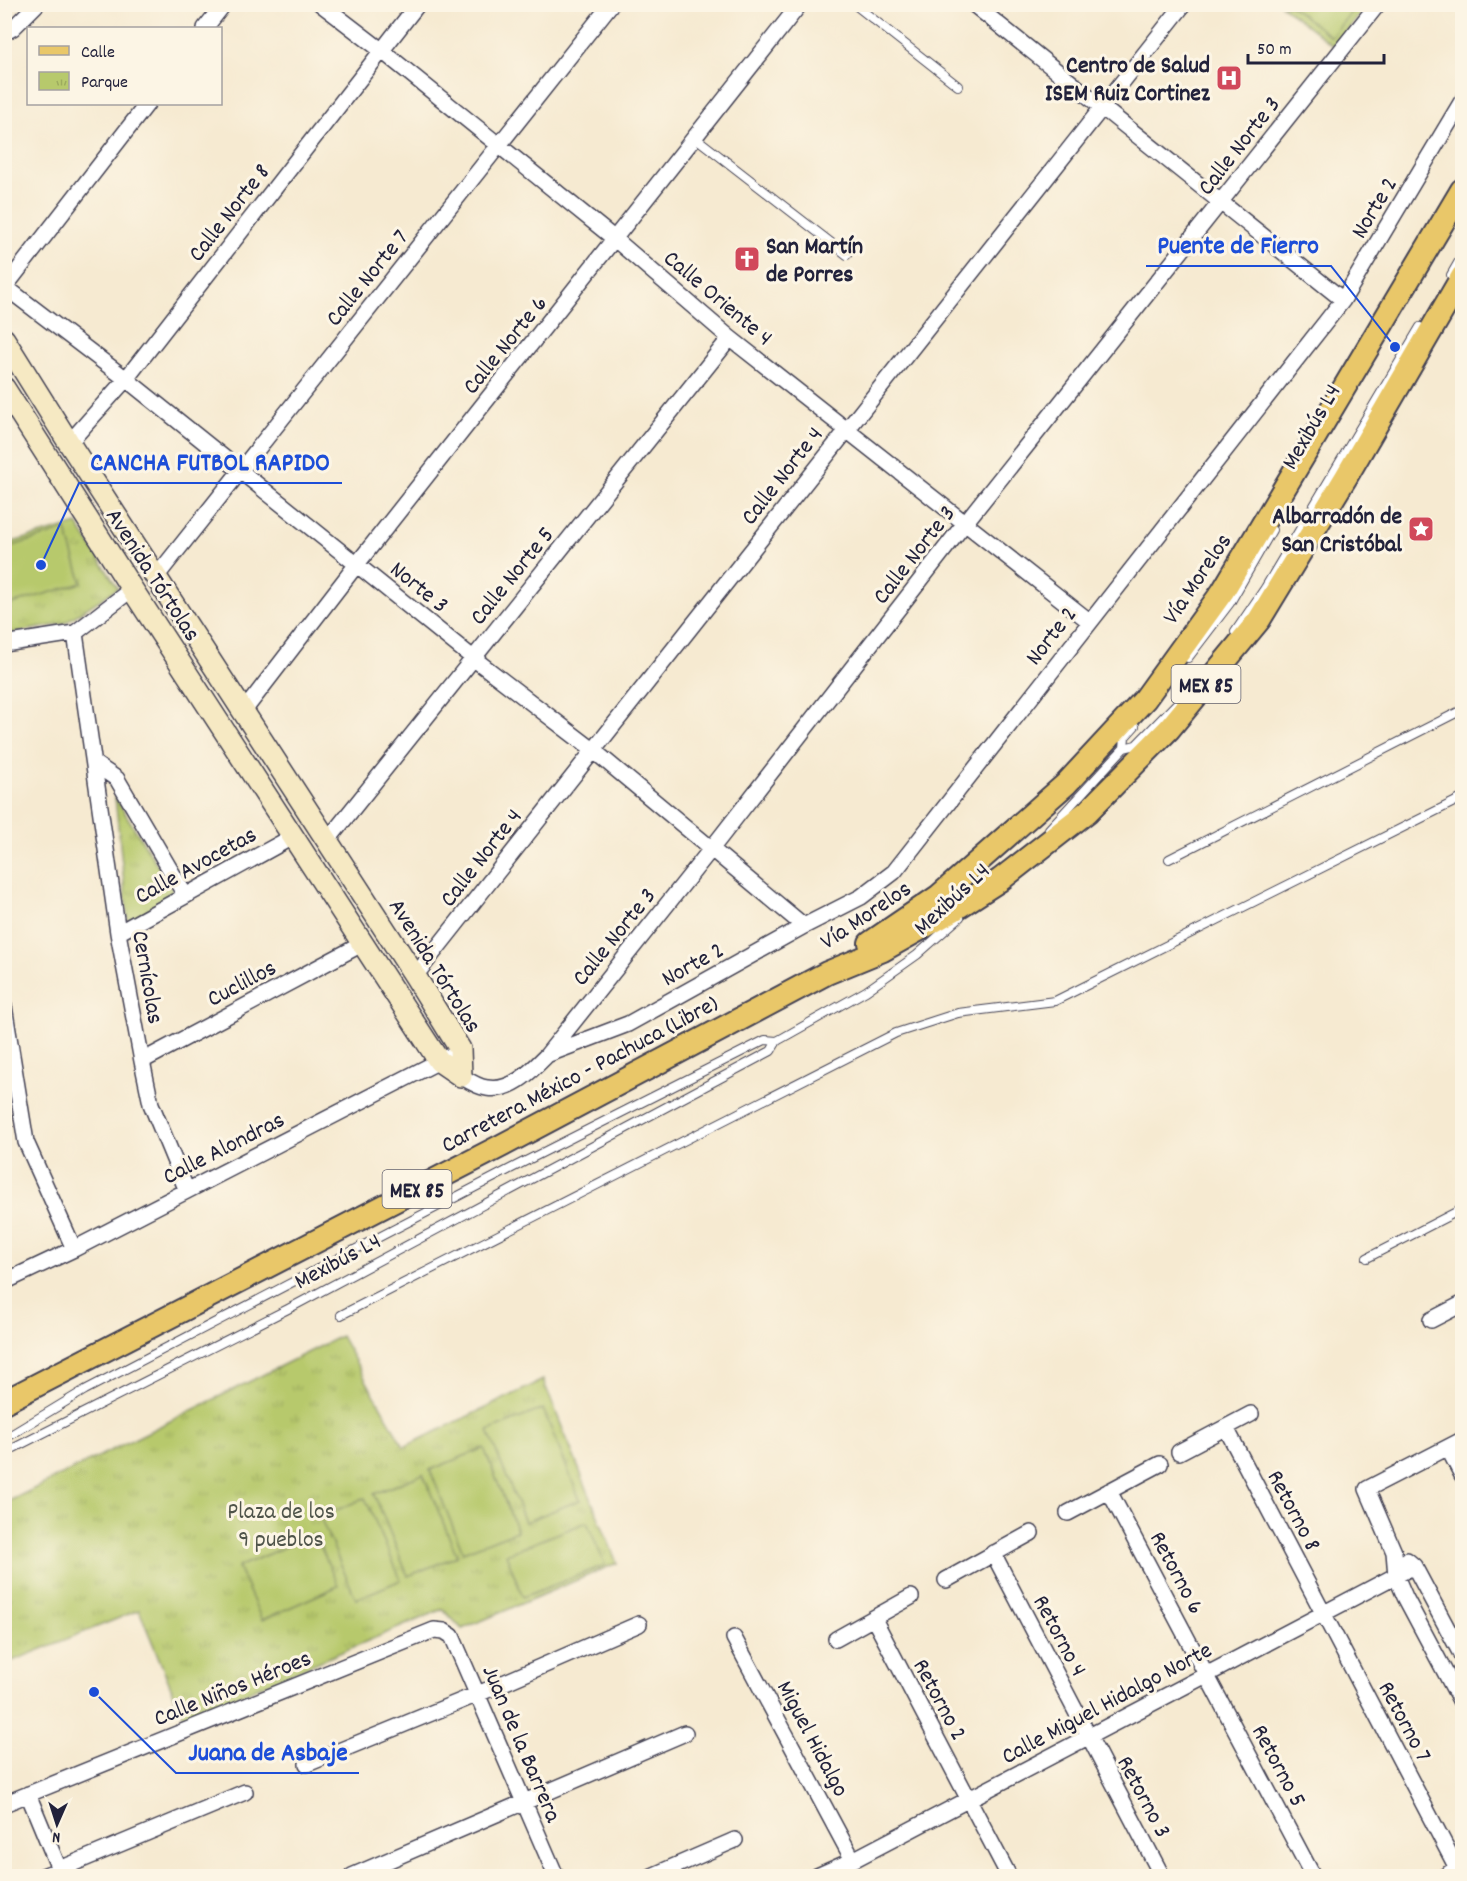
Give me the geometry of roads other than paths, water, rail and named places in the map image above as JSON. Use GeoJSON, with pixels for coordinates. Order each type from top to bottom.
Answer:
{"type":"FeatureCollection","features":[{"type":"Feature","properties":{"kind":"main road","name":"Vía Morelos"},"geometry":{"type":"LineString","coordinates":[[827,973],[939,896],[1066,784],[1145,699],[1223,591],[1462,190]]}},
{"type":"Feature","properties":{"kind":"main road","name":"Vía Morelos"},"geometry":{"type":"LineString","coordinates":[[827,973],[883,950],[952,911],[1000,879],[1087,812],[1169,729],[1259,620],[1346,477],[1454,280]]}},
{"type":"Feature","properties":{"kind":"main road","name":"Carretera México - Pachuca (Libre)"},"geometry":{"type":"LineString","coordinates":[[4,1402],[499,1147],[827,973]]}},
{"type":"Feature","properties":{"kind":"street"},"geometry":{"type":"LineString","coordinates":[[4,33],[13,28],[37,4]]}},
{"type":"Feature","properties":{"kind":"street"},"geometry":{"type":"LineString","coordinates":[[206,27],[224,4]]}},
{"type":"Feature","properties":{"kind":"street","name":"Calle Oriente 4"},"geometry":{"type":"LineString","coordinates":[[321,4],[616,240],[730,338],[1089,621]]}},
{"type":"Feature","properties":{"kind":"street","name":"Calle Norte 8"},"geometry":{"type":"LineString","coordinates":[[69,443],[126,380],[418,4]]}},
{"type":"Feature","properties":{"kind":"street","name":"Calle Norte 7"},"geometry":{"type":"LineString","coordinates":[[156,577],[611,4]]}},
{"type":"Feature","properties":{"kind":"street","name":"Calle Norte 6"},"geometry":{"type":"LineString","coordinates":[[243,712],[357,564],[616,240],[800,4]]}},
{"type":"Feature","properties":{"kind":"street"},"geometry":{"type":"LineString","coordinates":[[973,4],[991,10],[1102,108],[1343,300]]}},
{"type":"Feature","properties":{"kind":"street","name":"Calle Norte 4"},"geometry":{"type":"LineString","coordinates":[[415,975],[1184,4]]}},
{"type":"Feature","properties":{"kind":"street","name":"Calle Norte 3"},"geometry":{"type":"LineString","coordinates":[[462,1076],[488,1089],[510,1085],[531,1071],[547,1055],[712,848],[965,523],[1378,4]]}},
{"type":"Feature","properties":{"kind":"street","name":"Norte 2"},"geometry":{"type":"LineString","coordinates":[[547,1055],[628,1024],[804,926],[861,897],[894,872],[1343,300],[1462,102]]}},
{"type":"Feature","properties":{"kind":"street"},"geometry":{"type":"LineString","coordinates":[[5,286],[146,105]]}},
{"type":"Feature","properties":{"kind":"street","name":"Norte 3"},"geometry":{"type":"LineString","coordinates":[[5,286],[240,470],[473,658],[593,750],[804,926]]}},
{"type":"Feature","properties":{"kind":"street","name":"Calle Norte 5"},"geometry":{"type":"LineString","coordinates":[[327,841],[730,338]]}},
{"type":"Feature","properties":{"kind":"street","name":"Avenida Tórtolas"},"geometry":{"type":"LineString","coordinates":[[4,339],[69,443],[415,975],[460,1049],[462,1076]]}},
{"type":"Feature","properties":{"kind":"street","name":"Avenida Tórtolas"},"geometry":{"type":"LineString","coordinates":[[4,388],[439,1061],[462,1076]]}},
{"type":"Feature","properties":{"kind":"street"},"geometry":{"type":"LineString","coordinates":[[4,644],[75,633],[132,589]]}},
{"type":"Feature","properties":{"kind":"street","name":"Cernícolas"},"geometry":{"type":"LineString","coordinates":[[75,633],[118,933],[142,1060],[151,1104],[187,1191]]}},
{"type":"Feature","properties":{"kind":"street"},"geometry":{"type":"LineString","coordinates":[[94,764],[117,779],[185,895]]}},
{"type":"Feature","properties":{"kind":"street","name":"Calle Avocetas"},"geometry":{"type":"LineString","coordinates":[[118,933],[294,836]]}},
{"type":"Feature","properties":{"kind":"street","name":"Cuclillos"},"geometry":{"type":"LineString","coordinates":[[142,1060],[362,944]]}},
{"type":"Feature","properties":{"kind":"street"},"geometry":{"type":"LineString","coordinates":[[4,1006],[26,1142],[74,1249]]}},
{"type":"Feature","properties":{"kind":"street","name":"Calle Alondras"},"geometry":{"type":"LineString","coordinates":[[4,1282],[74,1249],[460,1049]]}},
{"type":"Feature","properties":{"kind":"street"},"geometry":{"type":"LineString","coordinates":[[1431,1320],[1462,1304]]}},
{"type":"Feature","properties":{"kind":"street"},"geometry":{"type":"LineString","coordinates":[[1179,1452],[1251,1414]]}},
{"type":"Feature","properties":{"kind":"street","name":"Retorno 8"},"geometry":{"type":"LineString","coordinates":[[1226,1428],[1325,1613]]}},
{"type":"Feature","properties":{"kind":"street"},"geometry":{"type":"LineString","coordinates":[[1462,1440],[1367,1489],[1394,1552],[1396,1576],[1405,1597],[1462,1704]]}},
{"type":"Feature","properties":{"kind":"street"},"geometry":{"type":"LineString","coordinates":[[1448,1448],[1462,1475]]}},
{"type":"Feature","properties":{"kind":"street"},"geometry":{"type":"LineString","coordinates":[[1068,1513],[1160,1464]]}},
{"type":"Feature","properties":{"kind":"street","name":"Retorno 6"},"geometry":{"type":"LineString","coordinates":[[1109,1491],[1208,1675]]}},
{"type":"Feature","properties":{"kind":"street"},"geometry":{"type":"LineString","coordinates":[[946,1580],[1031,1533]]}},
{"type":"Feature","properties":{"kind":"street"},"geometry":{"type":"LineString","coordinates":[[1394,1552],[1414,1566],[1462,1656]]}},
{"type":"Feature","properties":{"kind":"street","name":"Retorno 4"},"geometry":{"type":"LineString","coordinates":[[993,1553],[1089,1737]]}},
{"type":"Feature","properties":{"kind":"street","name":"Calle Miguel Hidalgo Norte"},"geometry":{"type":"LineString","coordinates":[[817,1876],[854,1860],[1414,1566]]}},
{"type":"Feature","properties":{"kind":"street"},"geometry":{"type":"LineString","coordinates":[[836,1639],[911,1597]]}},
{"type":"Feature","properties":{"kind":"street","name":"Retorno 7"},"geometry":{"type":"LineString","coordinates":[[1325,1613],[1458,1868],[1445,1876]]}},
{"type":"Feature","properties":{"kind":"street","name":"Retorno 2"},"geometry":{"type":"LineString","coordinates":[[874,1619],[1009,1876]]}},
{"type":"Feature","properties":{"kind":"street"},"geometry":{"type":"LineString","coordinates":[[307,1764],[478,1694],[639,1624]]}},
{"type":"Feature","properties":{"kind":"street","name":"Calle Niños Héroes"},"geometry":{"type":"LineString","coordinates":[[4,1804],[434,1629],[444,1631]]}},
{"type":"Feature","properties":{"kind":"street","name":"Juan de la Barrera"},"geometry":{"type":"LineString","coordinates":[[444,1631],[452,1636],[556,1876]]}},
{"type":"Feature","properties":{"kind":"street","name":"Miguel Hidalgo"},"geometry":{"type":"LineString","coordinates":[[734,1638],[854,1860]]}},
{"type":"Feature","properties":{"kind":"street","name":"Retorno 5"},"geometry":{"type":"LineString","coordinates":[[1208,1675],[1313,1876]]}},
{"type":"Feature","properties":{"kind":"street"},"geometry":{"type":"LineString","coordinates":[[352,1876],[686,1733]]}},
{"type":"Feature","properties":{"kind":"street","name":"Retorno 3"},"geometry":{"type":"LineString","coordinates":[[1089,1737],[1162,1876]]}},
{"type":"Feature","properties":{"kind":"street"},"geometry":{"type":"LineString","coordinates":[[43,1876],[60,1873],[245,1792]]}},
{"type":"Feature","properties":{"kind":"street"},"geometry":{"type":"LineString","coordinates":[[28,1794],[60,1873]]}},
{"type":"Feature","properties":{"kind":"street"},"geometry":{"type":"LineString","coordinates":[[652,1876],[735,1840]]}},
{"type":"Feature","properties":{"kind":"lane"},"geometry":{"type":"LineString","coordinates":[[854,4],[958,86]]}},
{"type":"Feature","properties":{"kind":"lane"},"geometry":{"type":"LineString","coordinates":[[696,138],[847,255]]}},
{"type":"Feature","properties":{"kind":"lane"},"geometry":{"type":"LineString","coordinates":[[1454,280],[1462,256]]}},
{"type":"Feature","properties":{"kind":"lane","name":"Mexibús L4"},"geometry":{"type":"LineString","coordinates":[[1228,642],[1265,588],[1423,322]]}},
{"type":"Feature","properties":{"kind":"lane","name":"Mexibús L4"},"geometry":{"type":"LineString","coordinates":[[1355,388],[1379,347]]}},
{"type":"Feature","properties":{"kind":"lane"},"geometry":{"type":"LineString","coordinates":[[1180,669],[1230,603],[1280,518]]}},
{"type":"Feature","properties":{"kind":"lane","name":"Mexibús L4"},"geometry":{"type":"LineString","coordinates":[[4,1453],[288,1308],[771,1051],[777,1041],[866,991],[918,956],[1025,856],[1124,748],[1136,745],[1183,697]]}},
{"type":"Feature","properties":{"kind":"lane"},"geometry":{"type":"LineString","coordinates":[[1169,859],[1462,710]]}},
{"type":"Feature","properties":{"kind":"lane","name":"Mexibús L4"},"geometry":{"type":"LineString","coordinates":[[1124,748],[1125,737],[1138,722]]}},
{"type":"Feature","properties":{"kind":"lane"},"geometry":{"type":"LineString","coordinates":[[341,1315],[896,1033],[958,1013],[1055,1001],[1462,798]]}},
{"type":"Feature","properties":{"kind":"lane","name":"Mexibús L4"},"geometry":{"type":"LineString","coordinates":[[4,1439],[85,1390],[512,1168],[765,1040],[777,1041]]}},
{"type":"Feature","properties":{"kind":"lane"},"geometry":{"type":"LineString","coordinates":[[1367,1258],[1462,1209]]}},
{"type":"Feature","properties":{"kind":"place","name":"Centro de Salud ISEM Ruiz Cortinez"},"geometry":{"type":"Point","coordinates":[1229,78]}},
{"type":"Feature","properties":{"kind":"place","name":"San Martín de Porres"},"geometry":{"type":"Point","coordinates":[747,259]}},
{"type":"Feature","properties":{"kind":"place","name":"Puente de Fierro"},"geometry":{"type":"Point","coordinates":[1395,347]}},
{"type":"Feature","properties":{"kind":"place","name":"Albarradón de San Cristóbal"},"geometry":{"type":"Point","coordinates":[1421,529]}},
{"type":"Feature","properties":{"kind":"place","name":"CANCHA FUTBOL RAPIDO"},"geometry":{"type":"Point","coordinates":[41,565]}},
{"type":"Feature","properties":{"kind":"place","name":"Juana de Asbaje"},"geometry":{"type":"Point","coordinates":[94,1692]}},
{"type":"Feature","properties":{"kind":"park label","name":"Plaza de los 9 pueblos"},"geometry":{"type":"Point","coordinates":[281,1524]}}]}
